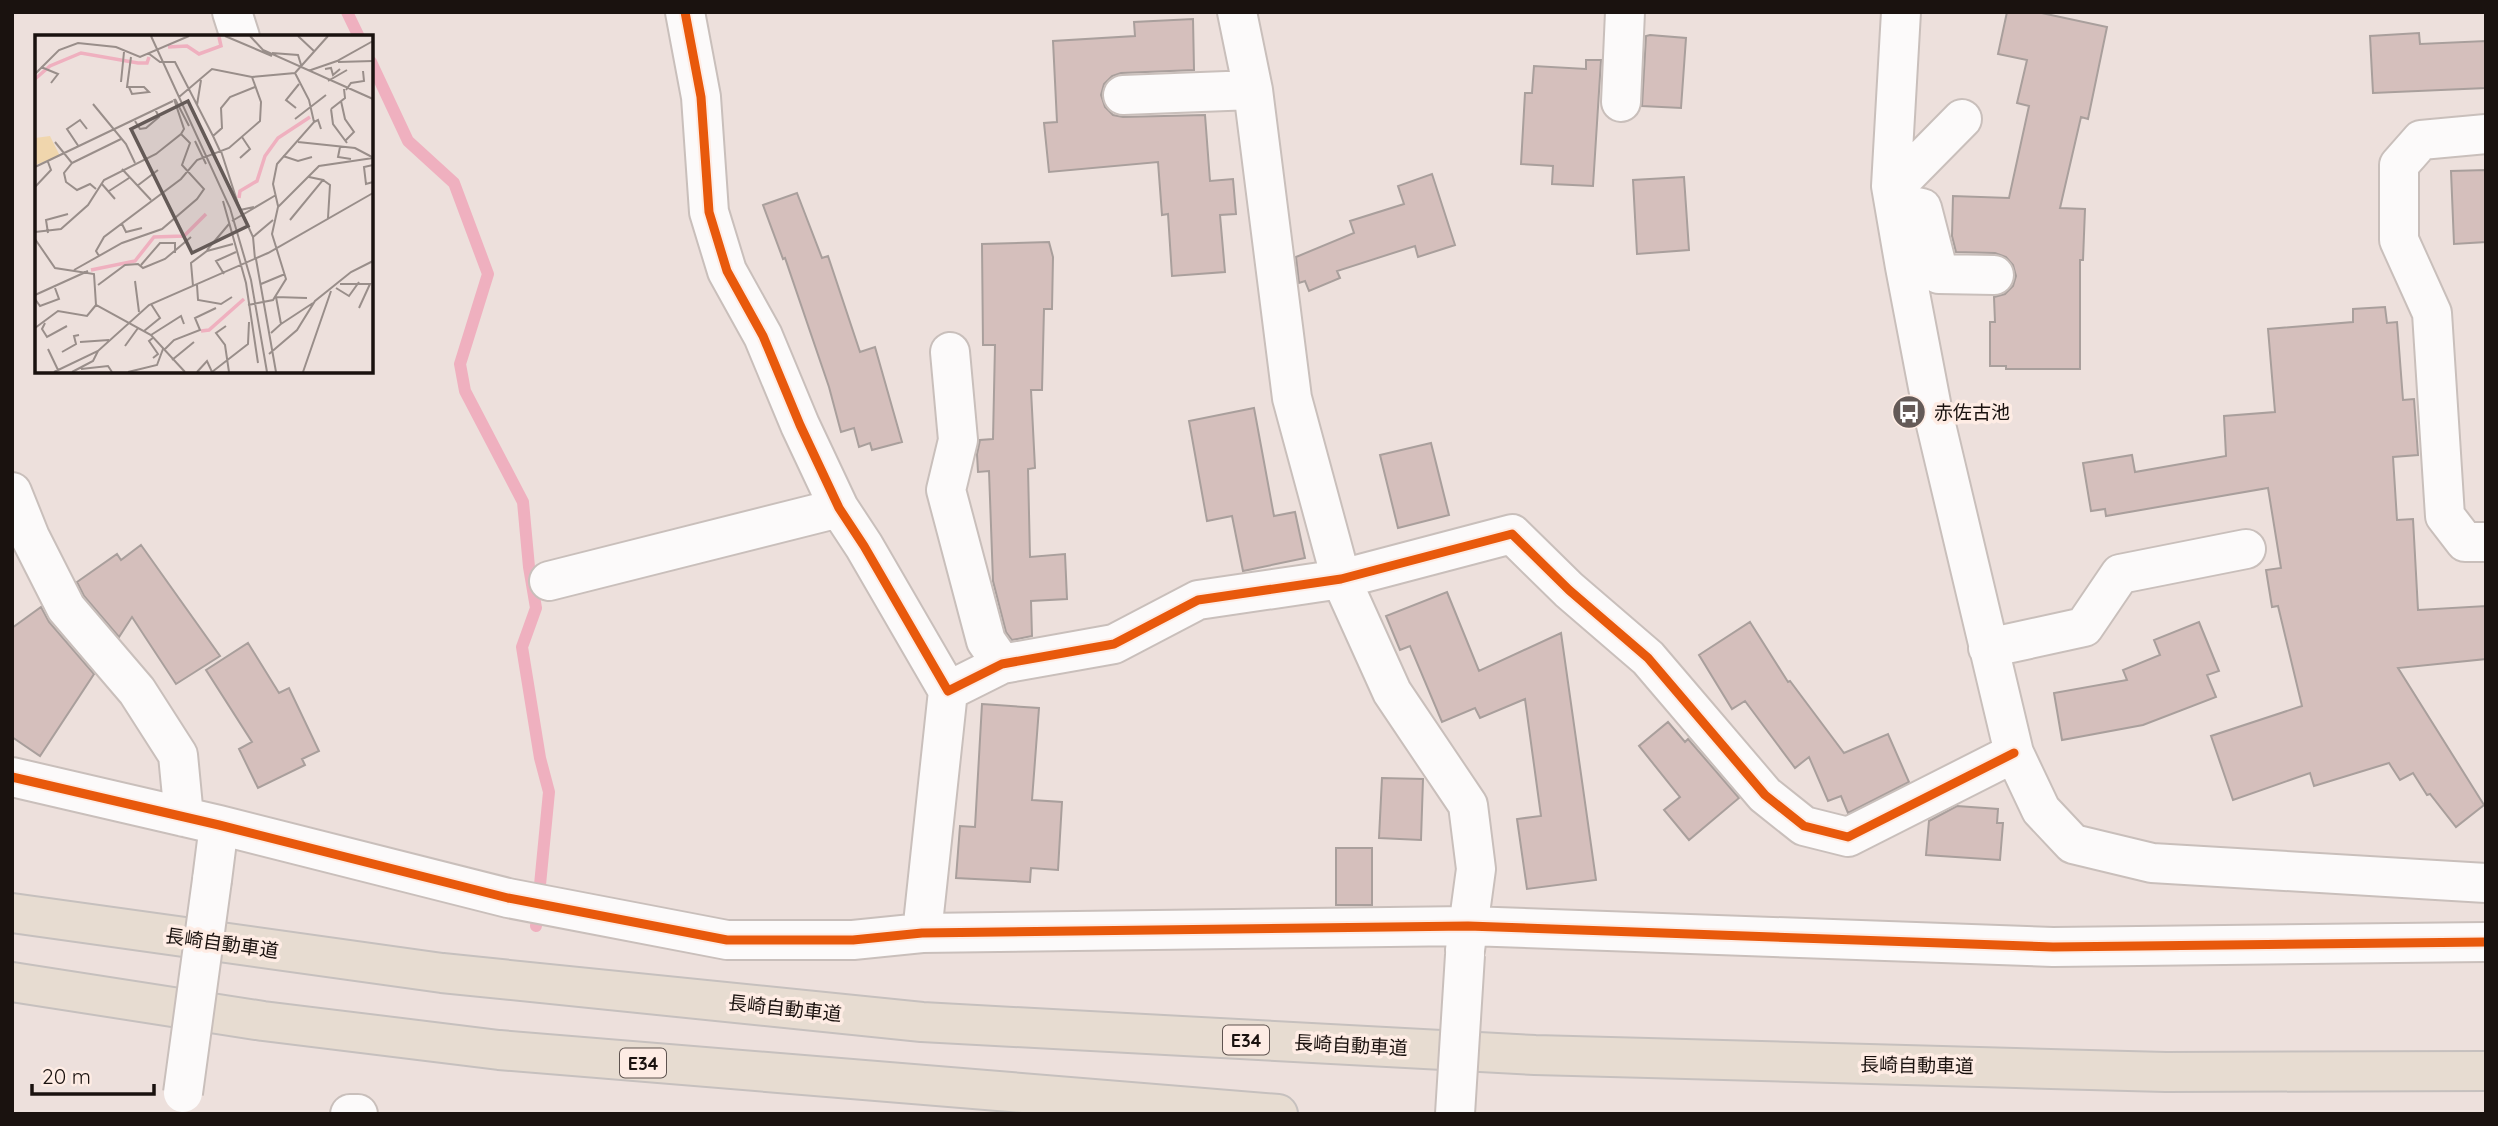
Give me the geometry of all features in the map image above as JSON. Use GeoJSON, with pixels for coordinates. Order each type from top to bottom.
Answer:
{"type":"FeatureCollection","features":[{"type":"Feature","properties":{"kind":"highway","name":"長崎自動車道"},"geometry":{"type":"LineString","coordinates":[[12,913],[442,973],[922,1022],[1535,1055],[2166,1072],[2486,1071]]}},
{"type":"Feature","properties":{"kind":"highway","name":"E34"},"geometry":{"type":"LineString","coordinates":[[12,982],[263,1021],[499,1050],[1278,1114]]}},
{"type":"Feature","properties":{"kind":"street"},"geometry":{"type":"LineString","coordinates":[[232,12],[239,35]]}},
{"type":"Feature","properties":{"kind":"street"},"geometry":{"type":"LineString","coordinates":[[685,12],[701,97],[709,212],[727,271],[764,336],[800,425],[839,508],[948,691],[922,933]]}},
{"type":"Feature","properties":{"kind":"street"},"geometry":{"type":"LineString","coordinates":[[1237,12],[1253,90],[1292,398],[1340,579],[1392,692],[1468,805],[1476,869],[1466,941],[1455,1114]]}},
{"type":"Feature","properties":{"kind":"street"},"geometry":{"type":"LineString","coordinates":[[1621,102],[1625,12]]}},
{"type":"Feature","properties":{"kind":"street"},"geometry":{"type":"LineString","coordinates":[[1901,12],[1893,196],[1933,408],[1988,648],[2014,752],[2041,810],[2073,844],[2152,863],[2486,883]]}},
{"type":"Feature","properties":{"kind":"street"},"geometry":{"type":"LineString","coordinates":[[1124,95],[1253,90]]}},
{"type":"Feature","properties":{"kind":"street"},"geometry":{"type":"LineString","coordinates":[[1893,196],[1962,119]]}},
{"type":"Feature","properties":{"kind":"street"},"geometry":{"type":"LineString","coordinates":[[2486,134],[2421,140],[2399,165],[2399,240],[2432,313],[2445,516],[2465,542],[2486,542]]}},
{"type":"Feature","properties":{"kind":"street"},"geometry":{"type":"LineString","coordinates":[[1893,196],[1922,208],[1939,274],[1994,275]]}},
{"type":"Feature","properties":{"kind":"street"},"geometry":{"type":"LineString","coordinates":[[950,352],[958,440],[946,490],[986,641],[1002,664]]}},
{"type":"Feature","properties":{"kind":"street"},"geometry":{"type":"LineString","coordinates":[[12,492],[30,537],[66,608],[137,691],[178,755],[202,821],[212,880],[185,1103]]}},
{"type":"Feature","properties":{"kind":"street"},"geometry":{"type":"LineString","coordinates":[[549,581],[839,508]]}},
{"type":"Feature","properties":{"kind":"street"},"geometry":{"type":"LineString","coordinates":[[948,691],[1002,664],[1114,644],[1198,600],[1340,579],[1511,534],[1569,590],[1648,658],[1765,795],[1804,826],[1847,837],[2014,752]]}},
{"type":"Feature","properties":{"kind":"street"},"geometry":{"type":"LineString","coordinates":[[1988,648],[2084,627],[2120,574],[2246,549]]}},
{"type":"Feature","properties":{"kind":"street"},"geometry":{"type":"LineString","coordinates":[[12,777],[202,821],[508,898],[727,940],[853,940],[922,933],[2053,947],[2486,942]]}},
{"type":"Feature","properties":{"kind":"street"},"geometry":{"type":"LineString","coordinates":[[350,1114],[358,1114]]}},
{"type":"Feature","properties":{"kind":"building"},"geometry":{"type":"Polygon","coordinates":[[[2007,12],[2037,12],[2107,27],[2088,119],[2081,117],[2060,208],[2085,209],[2083,260],[2080,260],[2080,369],[2006,369],[2006,366],[1990,366],[1990,322],[1995,322],[1994,297],[2005,294],[2013,286],[2016,276],[2013,265],[2006,257],[1995,253],[1956,252],[1952,236],[1953,196],[2009,198],[2029,106],[2017,103],[2027,60],[1998,54],[2007,12]]]}},
{"type":"Feature","properties":{"kind":"building"},"geometry":{"type":"Polygon","coordinates":[[[1193,19],[1194,70],[1121,73],[1112,76],[1104,84],[1101,95],[1105,107],[1113,115],[1123,117],[1205,115],[1210,181],[1233,179],[1236,214],[1220,215],[1225,272],[1172,276],[1168,214],[1162,215],[1158,162],[1049,172],[1044,123],[1057,122],[1053,41],[1135,36],[1134,22],[1193,19]]]}},
{"type":"Feature","properties":{"kind":"building"},"geometry":{"type":"Polygon","coordinates":[[[2419,33],[2420,44],[2486,41],[2486,88],[2373,93],[2370,36],[2419,33]]]}},
{"type":"Feature","properties":{"kind":"building"},"geometry":{"type":"Polygon","coordinates":[[[1646,36],[1686,38],[1681,108],[1642,106],[1646,36]]]}},
{"type":"Feature","properties":{"kind":"building"},"geometry":{"type":"Polygon","coordinates":[[[1586,60],[1601,60],[1593,186],[1552,184],[1553,166],[1521,164],[1525,93],[1532,93],[1534,66],[1586,69],[1586,60]]]}},
{"type":"Feature","properties":{"kind":"building"},"geometry":{"type":"Polygon","coordinates":[[[2486,170],[2486,242],[2454,244],[2451,171],[2486,170]]]}},
{"type":"Feature","properties":{"kind":"building"},"geometry":{"type":"Polygon","coordinates":[[[1432,174],[1455,245],[1418,257],[1415,246],[1337,271],[1340,278],[1309,291],[1305,281],[1299,283],[1296,257],[1354,233],[1350,221],[1404,204],[1398,186],[1432,174]]]}},
{"type":"Feature","properties":{"kind":"building"},"geometry":{"type":"Polygon","coordinates":[[[1684,177],[1689,250],[1637,254],[1633,180],[1684,177]]]}},
{"type":"Feature","properties":{"kind":"building"},"geometry":{"type":"Polygon","coordinates":[[[797,193],[822,258],[828,256],[860,352],[875,347],[902,442],[872,450],[870,443],[859,447],[854,428],[841,432],[829,387],[785,258],[783,259],[763,205],[797,193]]]}},
{"type":"Feature","properties":{"kind":"building"},"geometry":{"type":"Polygon","coordinates":[[[1049,242],[1053,257],[1052,309],[1044,309],[1042,390],[1031,390],[1035,468],[1028,469],[1030,557],[1065,554],[1067,599],[1031,601],[1032,636],[1012,640],[1006,632],[993,581],[989,471],[978,472],[977,454],[980,440],[993,439],[995,345],[983,345],[982,244],[1049,242]]]}},
{"type":"Feature","properties":{"kind":"building"},"geometry":{"type":"Polygon","coordinates":[[[2385,307],[2387,323],[2397,322],[2403,400],[2414,399],[2418,455],[2393,457],[2397,520],[2413,519],[2418,610],[2486,606],[2486,659],[2398,668],[2484,805],[2456,827],[2430,794],[2427,795],[2413,773],[2400,780],[2389,763],[2314,786],[2310,773],[2233,800],[2211,736],[2302,706],[2278,606],[2272,607],[2266,570],[2281,568],[2268,488],[2106,516],[2105,509],[2091,511],[2083,463],[2132,455],[2135,472],[2226,456],[2224,416],[2275,412],[2268,329],[2353,322],[2353,309],[2385,307]]]}},
{"type":"Feature","properties":{"kind":"building"},"geometry":{"type":"Polygon","coordinates":[[[1254,408],[1274,516],[1295,512],[1305,558],[1243,571],[1232,516],[1207,521],[1189,421],[1254,408]]]}},
{"type":"Feature","properties":{"kind":"building"},"geometry":{"type":"Polygon","coordinates":[[[1431,443],[1449,515],[1398,528],[1380,455],[1431,443]]]}},
{"type":"Feature","properties":{"kind":"building"},"geometry":{"type":"Polygon","coordinates":[[[141,545],[220,656],[176,684],[132,617],[119,637],[84,596],[77,582],[117,554],[121,560],[141,545]]]}},
{"type":"Feature","properties":{"kind":"building"},"geometry":{"type":"Polygon","coordinates":[[[1447,592],[1479,671],[1561,633],[1596,880],[1527,889],[1517,819],[1541,816],[1525,699],[1480,718],[1475,708],[1442,722],[1410,646],[1400,650],[1386,616],[1447,592]]]}},
{"type":"Feature","properties":{"kind":"building"},"geometry":{"type":"Polygon","coordinates":[[[41,607],[49,622],[94,674],[40,756],[12,737],[12,628],[41,607]]]}},
{"type":"Feature","properties":{"kind":"building"},"geometry":{"type":"Polygon","coordinates":[[[1750,622],[1788,682],[1790,681],[1844,753],[1888,734],[1909,782],[1848,813],[1841,796],[1828,801],[1809,757],[1795,768],[1745,701],[1732,709],[1699,655],[1750,622]]]}},
{"type":"Feature","properties":{"kind":"building"},"geometry":{"type":"Polygon","coordinates":[[[2199,622],[2219,671],[2207,675],[2216,697],[2143,725],[2062,740],[2054,693],[2127,680],[2123,670],[2160,655],[2154,640],[2199,622]]]}},
{"type":"Feature","properties":{"kind":"building"},"geometry":{"type":"Polygon","coordinates":[[[248,643],[279,693],[289,688],[319,751],[302,759],[305,765],[258,788],[239,749],[252,742],[206,670],[248,643]]]}},
{"type":"Feature","properties":{"kind":"building"},"geometry":{"type":"Polygon","coordinates":[[[982,704],[1039,708],[1032,800],[1062,802],[1058,870],[1031,868],[1030,882],[956,878],[960,826],[975,827],[982,704]]]}},
{"type":"Feature","properties":{"kind":"building"},"geometry":{"type":"Polygon","coordinates":[[[1668,722],[1685,742],[1688,739],[1739,798],[1689,840],[1664,810],[1680,797],[1639,746],[1668,722]]]}},
{"type":"Feature","properties":{"kind":"building"},"geometry":{"type":"Polygon","coordinates":[[[1382,778],[1423,779],[1421,840],[1379,838],[1382,778]]]}},
{"type":"Feature","properties":{"kind":"building"},"geometry":{"type":"Polygon","coordinates":[[[1957,806],[1998,809],[1997,823],[2003,823],[2000,860],[1926,855],[1929,821],[1957,806]]]}},
{"type":"Feature","properties":{"kind":"building"},"geometry":{"type":"Polygon","coordinates":[[[1336,848],[1372,848],[1372,905],[1336,905],[1336,848]]]}},
{"type":"Feature","properties":{"kind":"waterway"},"geometry":{"type":"LineString","coordinates":[[347,12],[358,35]]}},
{"type":"Feature","properties":{"kind":"waterway"},"geometry":{"type":"LineString","coordinates":[[373,66],[408,141],[454,183],[488,274],[460,364],[465,391],[523,502],[536,608],[522,647],[540,758],[549,792],[536,926]]}},
{"type":"Feature","properties":{"kind":"cycle path"},"geometry":{"type":"LineString","coordinates":[[685,12],[701,97],[709,212],[727,271],[763,336],[800,425],[839,508],[948,691],[1002,664],[1114,644],[1198,600],[1341,579],[1512,534],[1569,590],[1648,658],[1765,795],[1804,826],[1848,837],[2014,753]]}},
{"type":"Feature","properties":{"kind":"cycle path"},"geometry":{"type":"LineString","coordinates":[[12,777],[219,825],[508,898],[727,940],[853,940],[922,933],[1468,926],[2053,947],[2486,942]]}},
{"type":"Feature","properties":{"kind":"place","name":"赤佐古池"},"geometry":{"type":"Point","coordinates":[1909,412]}}]}
